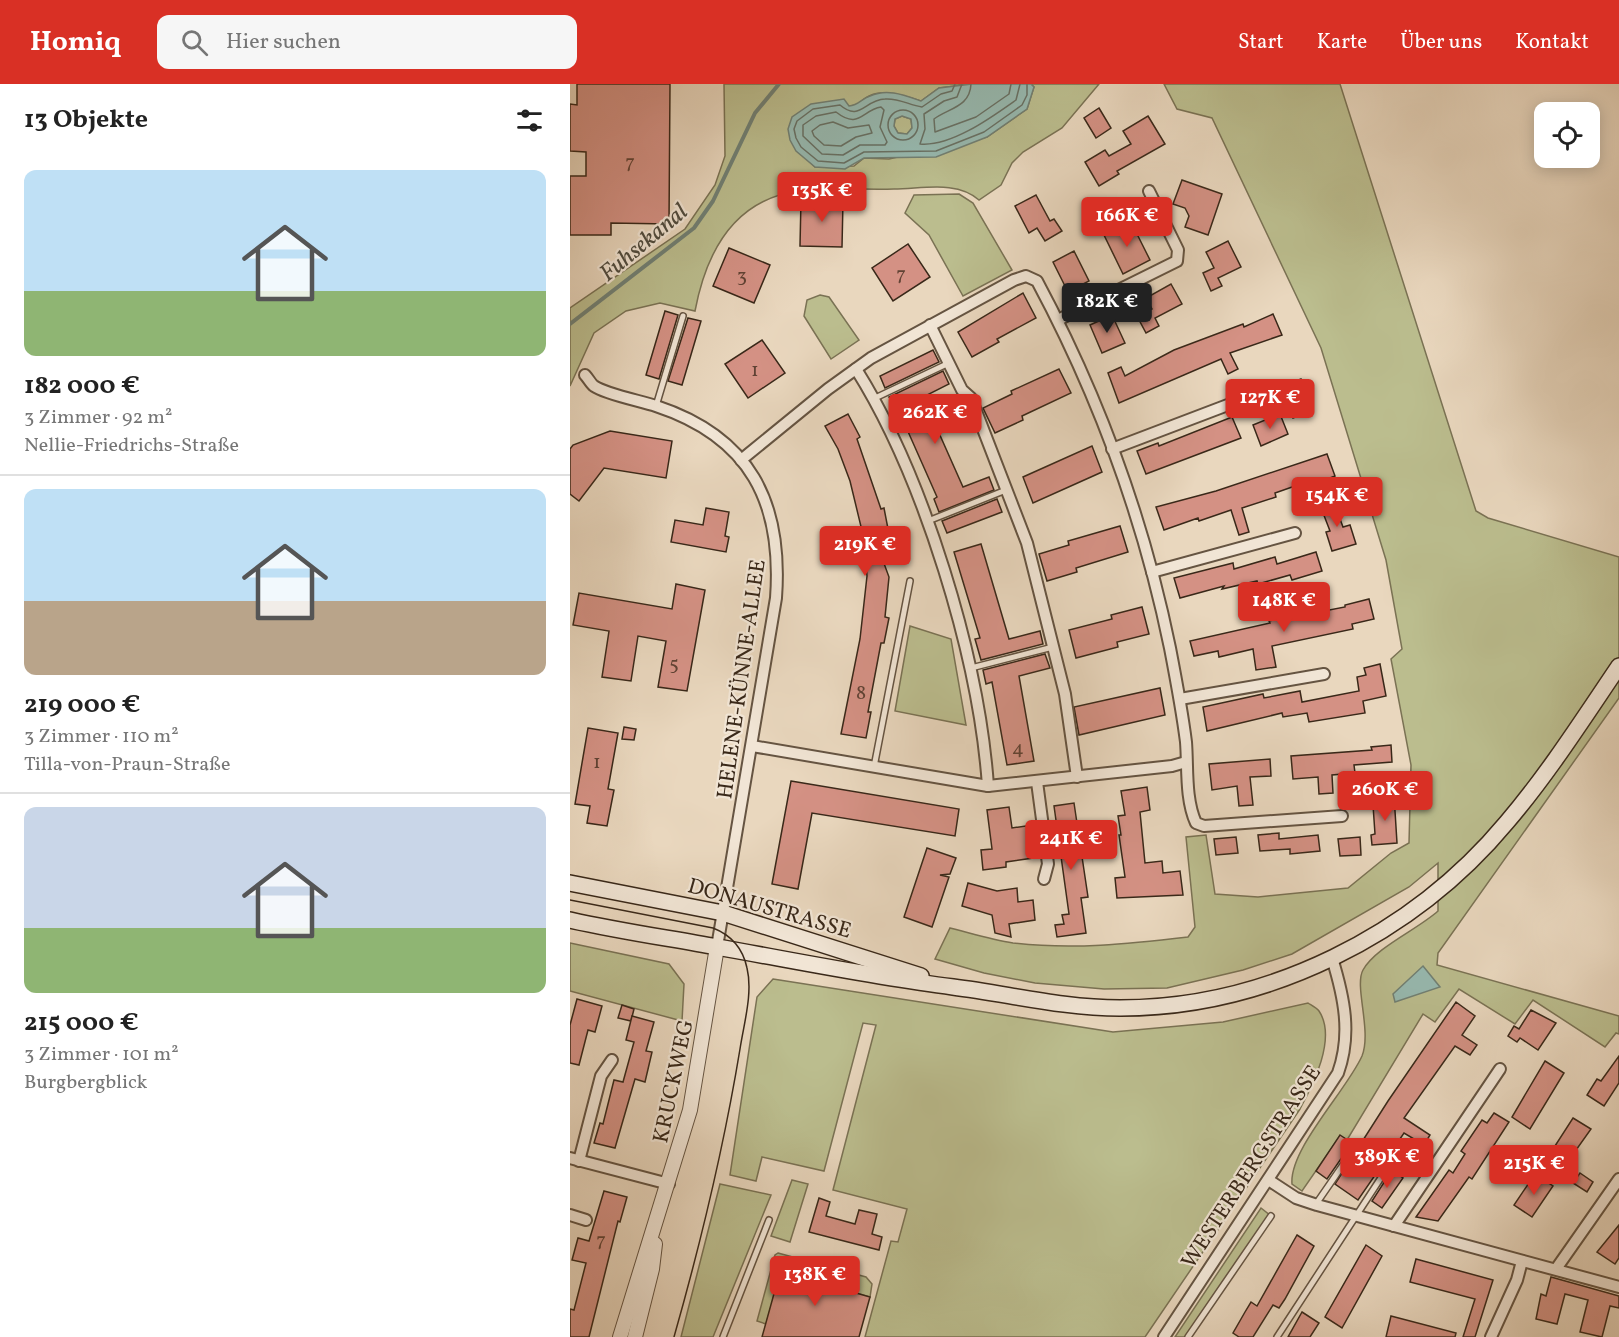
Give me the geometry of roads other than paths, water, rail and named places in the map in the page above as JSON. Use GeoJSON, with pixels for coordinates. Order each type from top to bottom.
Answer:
{"type":"FeatureCollection","features":[{"type":"Feature","properties":{"kind":"main road"},"geometry":{"type":"LineString","coordinates":[[1332,958],[1406,914],[1479,852],[1508,821],[1619,666]]}},
{"type":"Feature","properties":{"kind":"main road","name":"DONAUSTRASSE"},"geometry":{"type":"LineString","coordinates":[[570,883],[723,913],[955,987]]}},
{"type":"Feature","properties":{"kind":"main road","name":"DONAUSTRASSE"},"geometry":{"type":"LineString","coordinates":[[570,920],[850,973],[955,987],[1061,1005],[1146,1008],[1234,994],[1295,975],[1332,958]]}},
{"type":"Feature","properties":{"kind":"street"},"geometry":{"type":"LineString","coordinates":[[1058,320],[1177,261],[1179,254],[1149,191]]}},
{"type":"Feature","properties":{"kind":"street"},"geometry":{"type":"LineString","coordinates":[[741,460],[856,369],[1014,280],[1026,276],[1032,278],[1037,281],[1058,320],[1112,449],[1152,572],[1180,699],[1194,819],[1200,825],[1342,816]]}},
{"type":"Feature","properties":{"kind":"street"},"geometry":{"type":"LineString","coordinates":[[930,326],[962,390],[971,398],[1027,543],[1065,694],[1077,777]]}},
{"type":"Feature","properties":{"kind":"street"},"geometry":{"type":"LineString","coordinates":[[856,369],[873,399],[926,522],[955,608],[984,742],[988,786]]}},
{"type":"Feature","properties":{"kind":"street","name":"HELENE-KÜNNE-ALLEE"},"geometry":{"type":"LineString","coordinates":[[585,375],[594,386],[656,406],[698,423],[741,460],[764,496],[773,523],[778,553],[776,598],[717,947]]}},
{"type":"Feature","properties":{"kind":"street"},"geometry":{"type":"LineString","coordinates":[[1112,449],[1254,395]]}},
{"type":"Feature","properties":{"kind":"street"},"geometry":{"type":"LineString","coordinates":[[1152,572],[1295,533]]}},
{"type":"Feature","properties":{"kind":"street"},"geometry":{"type":"LineString","coordinates":[[1180,699],[1324,674]]}},
{"type":"Feature","properties":{"kind":"street"},"geometry":{"type":"LineString","coordinates":[[752,746],[988,786],[1172,766],[1186,762]]}},
{"type":"Feature","properties":{"kind":"street"},"geometry":{"type":"LineString","coordinates":[[1037,782],[1048,864],[1044,879]]}},
{"type":"Feature","properties":{"kind":"street","name":"KRUCKWEG"},"geometry":{"type":"LineString","coordinates":[[620,1337],[640,1267],[658,1221],[690,1110],[717,947]]}},
{"type":"Feature","properties":{"kind":"street","name":"WESTERBERGSTRASSE"},"geometry":{"type":"LineString","coordinates":[[1164,1337],[1331,1087],[1343,1060],[1347,1030],[1344,1004],[1332,958]]}},
{"type":"Feature","properties":{"kind":"street"},"geometry":{"type":"LineString","coordinates":[[612,1060],[601,1076],[574,1160],[669,1185]]}},
{"type":"Feature","properties":{"kind":"street"},"geometry":{"type":"LineString","coordinates":[[1394,1226],[1500,1069]]}},
{"type":"Feature","properties":{"kind":"street"},"geometry":{"type":"LineString","coordinates":[[1556,1269],[1619,1179]]}},
{"type":"Feature","properties":{"kind":"street"},"geometry":{"type":"LineString","coordinates":[[1270,1181],[1296,1198],[1619,1287]]}},
{"type":"Feature","properties":{"kind":"street"},"geometry":{"type":"LineString","coordinates":[[570,1215],[586,1220]]}},
{"type":"Feature","properties":{"kind":"street","name":"KRUCKWEG"},"geometry":{"type":"LineString","coordinates":[[635,1337],[652,1269],[658,1221]]}},
{"type":"Feature","properties":{"kind":"street"},"geometry":{"type":"LineString","coordinates":[[1491,1337],[1517,1280],[1522,1261]]}},
{"type":"Feature","properties":{"kind":"lane"},"geometry":{"type":"LineString","coordinates":[[656,406],[683,316]]}},
{"type":"Feature","properties":{"kind":"lane"},"geometry":{"type":"LineString","coordinates":[[873,399],[950,363]]}},
{"type":"Feature","properties":{"kind":"lane"},"geometry":{"type":"LineString","coordinates":[[926,522],[1008,490]]}},
{"type":"Feature","properties":{"kind":"lane"},"geometry":{"type":"LineString","coordinates":[[874,767],[910,581]]}},
{"type":"Feature","properties":{"kind":"lane"},"geometry":{"type":"LineString","coordinates":[[969,668],[1053,647]]}},
{"type":"Feature","properties":{"kind":"lane"},"geometry":{"type":"LineString","coordinates":[[1316,1204],[1356,1146]]}},
{"type":"Feature","properties":{"kind":"lane"},"geometry":{"type":"LineString","coordinates":[[1277,1337],[1354,1215],[1388,1167]]}},
{"type":"Feature","properties":{"kind":"lane"},"geometry":{"type":"LineString","coordinates":[[1188,1337],[1270,1216]]}},
{"type":"Feature","properties":{"kind":"lane"},"geometry":{"type":"LineString","coordinates":[[723,1337],[769,1220]]}},
{"type":"Feature","properties":{"kind":"water"},"geometry":{"type":"Polygon","coordinates":[[[972,84],[1031,84],[1034,87],[1027,109],[987,137],[936,157],[864,158],[845,169],[815,167],[796,151],[790,140],[788,129],[792,117],[811,104],[844,99],[849,106],[870,96],[883,93],[896,93],[921,101],[939,88],[972,84]],[[902,116],[895,119],[894,126],[898,133],[907,134],[912,128],[911,119],[902,116]]]}},
{"type":"Feature","properties":{"kind":"water"},"geometry":{"type":"Polygon","coordinates":[[[1423,966],[1440,987],[1395,1002],[1393,994],[1423,966]]]}},
{"type":"Feature","properties":{"kind":"waterway","name":"Fuhsekanal"},"geometry":{"type":"LineString","coordinates":[[570,324],[694,228],[713,201],[755,113],[779,84]]}},
{"type":"Feature","properties":{"kind":"tram line"},"geometry":{"type":"LineString","coordinates":[[570,900],[713,928],[735,944],[743,955],[747,968],[749,978],[747,1008],[727,1122],[703,1230],[674,1337]]}}]}
